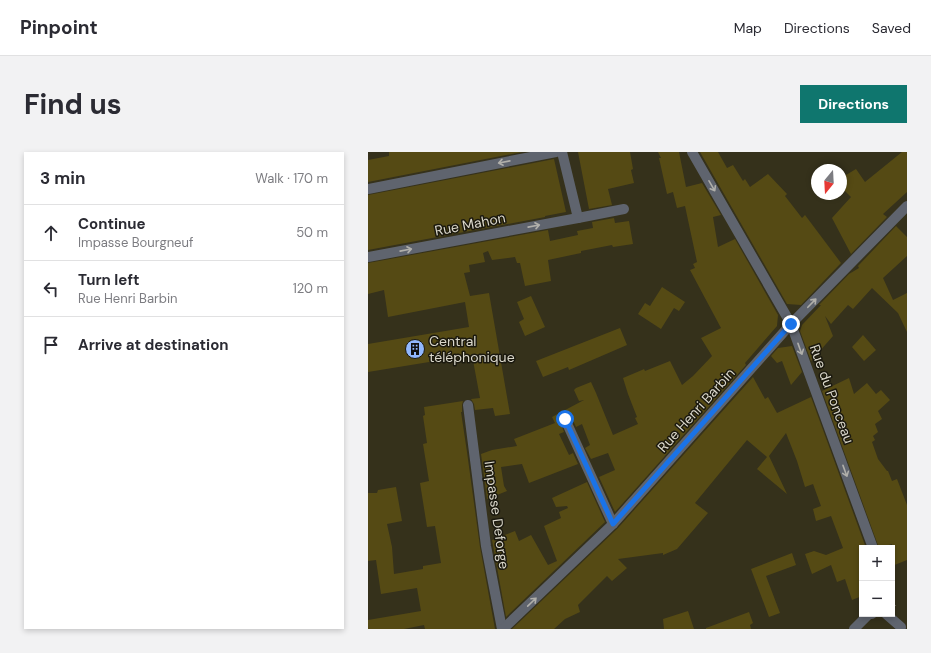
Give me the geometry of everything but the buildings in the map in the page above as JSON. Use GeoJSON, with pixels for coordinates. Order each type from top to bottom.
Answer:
{"type":"FeatureCollection","features":[{"type":"Feature","properties":{"kind":"street"},"geometry":{"type":"LineString","coordinates":[[368,189],[556,152]]}},
{"type":"Feature","properties":{"kind":"street"},"geometry":{"type":"LineString","coordinates":[[562,152],[578,218]]}},
{"type":"Feature","properties":{"kind":"street","name":"Rue du Ponceau"},"geometry":{"type":"LineString","coordinates":[[692,152],[791,324],[872,545]]}},
{"type":"Feature","properties":{"kind":"street","name":"Rue Henri Barbin"},"geometry":{"type":"LineString","coordinates":[[503,629],[613,524],[791,324],[907,206]]}},
{"type":"Feature","properties":{"kind":"street","name":"Rue Mahon"},"geometry":{"type":"LineString","coordinates":[[368,257],[624,209]]}},
{"type":"Feature","properties":{"kind":"street","name":"Impasse Deforge"},"geometry":{"type":"LineString","coordinates":[[468,405],[486,546],[503,629]]}},
{"type":"Feature","properties":{"kind":"street"},"geometry":{"type":"LineString","coordinates":[[565,419],[613,524]]}},
{"type":"Feature","properties":{"kind":"street"},"geometry":{"type":"LineString","coordinates":[[854,629],[866,617]]}},
{"type":"Feature","properties":{"kind":"street"},"geometry":{"type":"LineString","coordinates":[[889,617],[901,627]]}},
{"type":"Feature","properties":{"kind":"place","name":"Central téléphonique"},"geometry":{"type":"Point","coordinates":[415,349]}},
{"type":"Feature","properties":{"kind":"route"},"geometry":{"type":"LineString","coordinates":[[565,419],[613,524],[791,324]]}}]}
